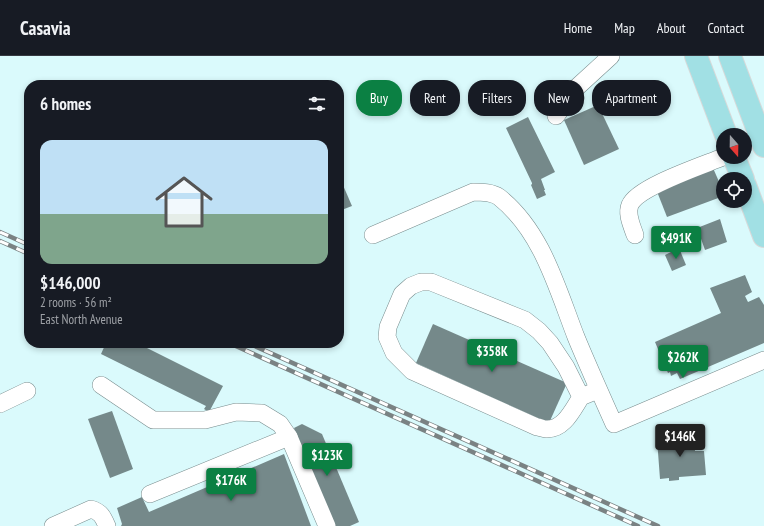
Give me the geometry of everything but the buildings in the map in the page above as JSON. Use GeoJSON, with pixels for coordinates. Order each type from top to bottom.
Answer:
{"type":"FeatureCollection","features":[{"type":"Feature","properties":{"kind":"main road"},"geometry":{"type":"LineString","coordinates":[[696,56],[723,128]]}},
{"type":"Feature","properties":{"kind":"main road"},"geometry":{"type":"LineString","coordinates":[[730,56],[764,146]]}},
{"type":"Feature","properties":{"kind":"main road"},"geometry":{"type":"LineString","coordinates":[[752,204],[764,236]]}},
{"type":"Feature","properties":{"kind":"street"},"geometry":{"type":"LineString","coordinates":[[584,80],[611,56]]}},
{"type":"Feature","properties":{"kind":"street"},"geometry":{"type":"LineString","coordinates":[[635,235],[629,217],[629,210],[630,204],[641,192],[716,160]]}},
{"type":"Feature","properties":{"kind":"street"},"geometry":{"type":"LineString","coordinates":[[373,235],[473,192],[485,192],[498,196],[519,216],[538,244],[598,390],[614,424],[764,360]]}},
{"type":"Feature","properties":{"kind":"street"},"geometry":{"type":"LineString","coordinates":[[581,397],[566,367],[550,344],[539,331],[525,320],[431,282],[421,282],[411,286],[402,294],[388,327],[387,337],[394,353],[412,371],[546,429],[552,428],[566,420],[581,397],[598,390]]}},
{"type":"Feature","properties":{"kind":"street"},"geometry":{"type":"LineString","coordinates":[[101,385],[153,420],[205,420],[236,412],[262,413],[280,424],[289,437],[327,526]]}},
{"type":"Feature","properties":{"kind":"street"},"geometry":{"type":"LineString","coordinates":[[0,404],[26,391]]}},
{"type":"Feature","properties":{"kind":"street"},"geometry":{"type":"LineString","coordinates":[[150,494],[289,437]]}},
{"type":"Feature","properties":{"kind":"street"},"geometry":{"type":"LineString","coordinates":[[53,526],[92,509],[103,515],[107,526]]}},
{"type":"Feature","properties":{"kind":"shaded area"},"geometry":{"type":"Polygon","coordinates":[[[0,56],[764,56],[764,526],[0,526],[0,56]]]}},
{"type":"Feature","properties":{"kind":"railway"},"geometry":{"type":"LineString","coordinates":[[0,232],[24,243]]}},
{"type":"Feature","properties":{"kind":"railway"},"geometry":{"type":"LineString","coordinates":[[0,241],[24,252]]}},
{"type":"Feature","properties":{"kind":"railway"},"geometry":{"type":"LineString","coordinates":[[240,348],[638,526]]}},
{"type":"Feature","properties":{"kind":"railway"},"geometry":{"type":"LineString","coordinates":[[259,348],[658,526]]}}]}
